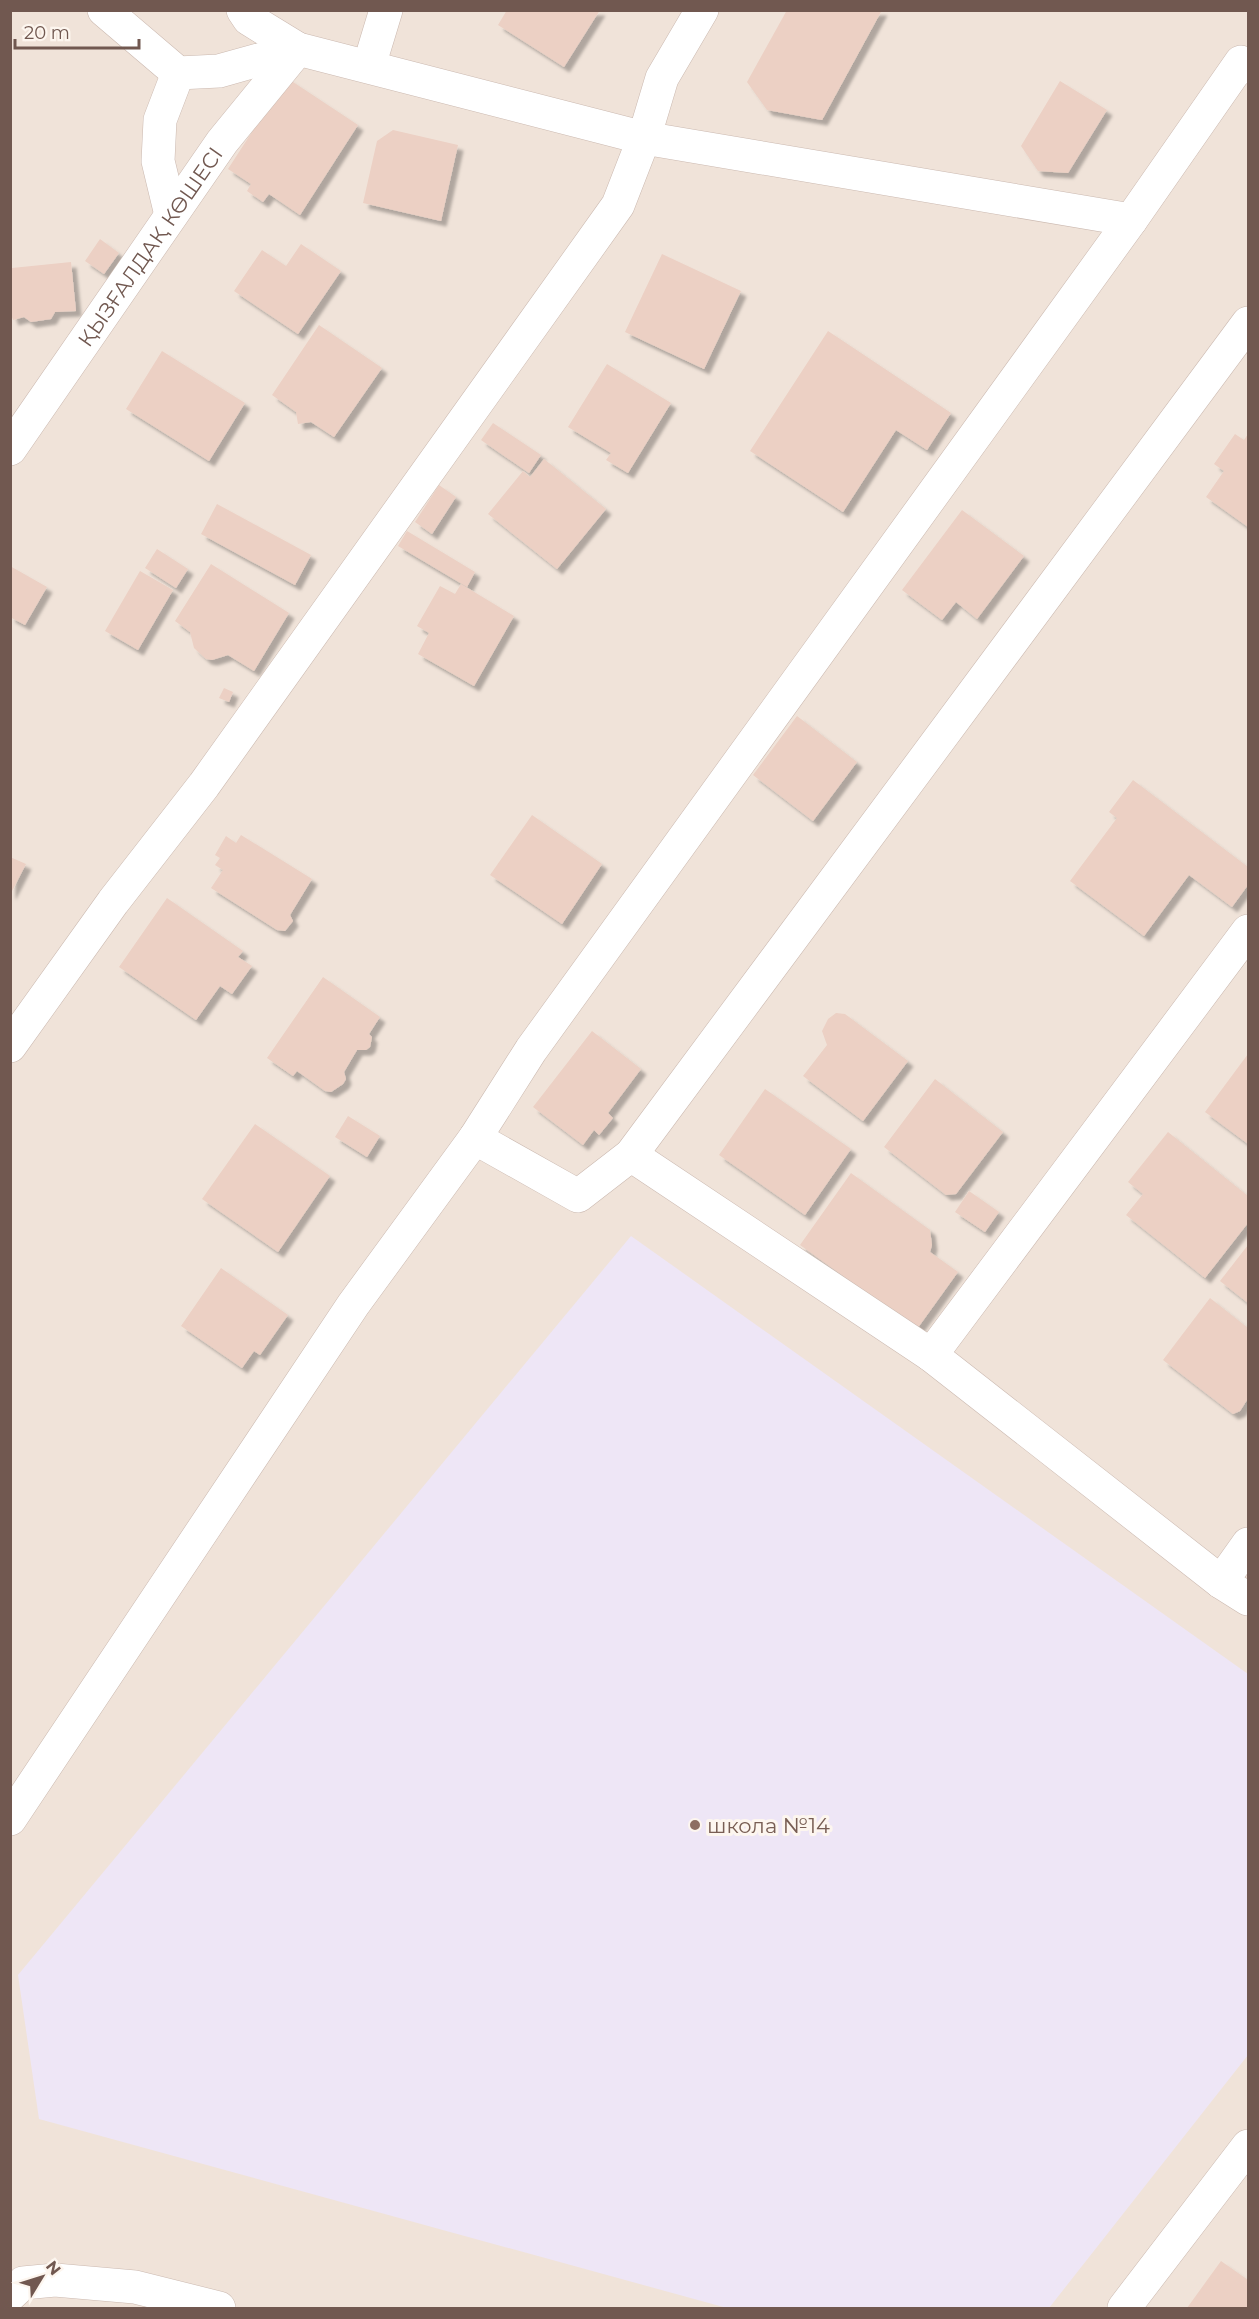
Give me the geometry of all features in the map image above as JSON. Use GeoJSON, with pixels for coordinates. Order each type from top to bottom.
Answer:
{"type":"FeatureCollection","features":[{"type":"Feature","properties":{"kind":"street"},"geometry":{"type":"LineString","coordinates":[[104,10],[178,73],[219,72],[298,49]]}},
{"type":"Feature","properties":{"kind":"street"},"geometry":{"type":"LineString","coordinates":[[243,10],[249,19],[298,49],[644,138],[1131,220]]}},
{"type":"Feature","properties":{"kind":"street"},"geometry":{"type":"LineString","coordinates":[[369,66],[386,10]]}},
{"type":"Feature","properties":{"kind":"street"},"geometry":{"type":"LineString","coordinates":[[10,1046],[113,902],[204,784],[618,205],[644,138],[662,78],[702,10]]}},
{"type":"Feature","properties":{"kind":"street","name":"ҚЫЗҒАЛДАҚ КӨШЕСІ"},"geometry":{"type":"LineString","coordinates":[[10,449],[222,142],[298,49]]}},
{"type":"Feature","properties":{"kind":"street"},"geometry":{"type":"LineString","coordinates":[[10,1819],[353,1305],[475,1138],[531,1050],[1131,220],[1240,62],[1248,67]]}},
{"type":"Feature","properties":{"kind":"street"},"geometry":{"type":"LineString","coordinates":[[171,215],[158,161],[160,120],[178,73]]}},
{"type":"Feature","properties":{"kind":"street"},"geometry":{"type":"LineString","coordinates":[[475,1138],[578,1196],[631,1155],[1248,323]]}},
{"type":"Feature","properties":{"kind":"street"},"geometry":{"type":"LineString","coordinates":[[931,1355],[1248,931]]}},
{"type":"Feature","properties":{"kind":"street"},"geometry":{"type":"LineString","coordinates":[[631,1155],[931,1355],[1221,1582],[1248,1599]]}},
{"type":"Feature","properties":{"kind":"street"},"geometry":{"type":"LineString","coordinates":[[1221,1582],[1248,1544]]}},
{"type":"Feature","properties":{"kind":"street"},"geometry":{"type":"LineString","coordinates":[[1124,2308],[1248,2146]]}},
{"type":"Feature","properties":{"kind":"street"},"geometry":{"type":"LineString","coordinates":[[10,2295],[24,2283],[55,2280],[135,2287],[219,2308]]}},
{"type":"Feature","properties":{"kind":"shaded area"},"geometry":{"type":"Polygon","coordinates":[[[11,11],[1248,11],[1248,2308],[11,2308],[11,11]]]}},
{"type":"Feature","properties":{"kind":"shaded area","name":"школа №14"},"geometry":{"type":"Polygon","coordinates":[[[631,1236],[1248,1674],[1248,2055],[1049,2308],[727,2308],[39,2119],[18,1975],[631,1236]]]}},
{"type":"Feature","properties":{"kind":"building"},"geometry":{"type":"Polygon","coordinates":[[[507,10],[600,10],[564,67],[498,25],[507,10]]]}},
{"type":"Feature","properties":{"kind":"building"},"geometry":{"type":"Polygon","coordinates":[[[787,10],[882,10],[822,120],[767,110],[747,82],[787,10]]]}},
{"type":"Feature","properties":{"kind":"building"},"geometry":{"type":"Polygon","coordinates":[[[287,78],[358,125],[300,215],[269,194],[263,202],[247,191],[251,184],[228,169],[287,78]]]}},
{"type":"Feature","properties":{"kind":"building"},"geometry":{"type":"Polygon","coordinates":[[[1060,81],[1107,110],[1068,173],[1038,171],[1021,146],[1060,81]]]}},
{"type":"Feature","properties":{"kind":"building"},"geometry":{"type":"Polygon","coordinates":[[[393,130],[458,145],[441,221],[363,203],[377,141],[393,130]]]}},
{"type":"Feature","properties":{"kind":"building"},"geometry":{"type":"Polygon","coordinates":[[[100,239],[119,253],[104,274],[85,261],[100,239]]]}},
{"type":"Feature","properties":{"kind":"building"},"geometry":{"type":"Polygon","coordinates":[[[301,244],[341,271],[298,334],[234,291],[262,250],[286,266],[301,244]]]}},
{"type":"Feature","properties":{"kind":"building"},"geometry":{"type":"Polygon","coordinates":[[[662,254],[741,291],[704,369],[625,332],[662,254]]]}},
{"type":"Feature","properties":{"kind":"building"},"geometry":{"type":"Polygon","coordinates":[[[71,262],[76,311],[55,312],[51,319],[31,322],[24,317],[13,320],[10,311],[12,268],[71,262]]]}},
{"type":"Feature","properties":{"kind":"building"},"geometry":{"type":"Polygon","coordinates":[[[319,325],[382,368],[334,437],[311,422],[298,424],[296,412],[272,395],[319,325]]]}},
{"type":"Feature","properties":{"kind":"building"},"geometry":{"type":"Polygon","coordinates":[[[828,331],[951,413],[927,450],[896,430],[843,512],[750,451],[828,331]]]}},
{"type":"Feature","properties":{"kind":"building"},"geometry":{"type":"Polygon","coordinates":[[[162,351],[245,403],[209,461],[126,409],[162,351]]]}},
{"type":"Feature","properties":{"kind":"building"},"geometry":{"type":"Polygon","coordinates":[[[607,364],[671,403],[628,473],[606,460],[611,453],[568,427],[607,364]]]}},
{"type":"Feature","properties":{"kind":"building"},"geometry":{"type":"Polygon","coordinates":[[[493,423],[541,455],[529,473],[481,440],[493,423]]]}},
{"type":"Feature","properties":{"kind":"building"},"geometry":{"type":"Polygon","coordinates":[[[1235,434],[1244,440],[1248,434],[1248,527],[1206,497],[1224,471],[1214,464],[1235,434]]]}},
{"type":"Feature","properties":{"kind":"building"},"geometry":{"type":"Polygon","coordinates":[[[544,459],[606,509],[557,569],[488,514],[523,471],[530,477],[544,459]]]}},
{"type":"Feature","properties":{"kind":"building"},"geometry":{"type":"Polygon","coordinates":[[[439,485],[456,497],[432,534],[415,522],[439,485]]]}},
{"type":"Feature","properties":{"kind":"building"},"geometry":{"type":"Polygon","coordinates":[[[217,504],[311,555],[295,585],[201,534],[217,504]]]}},
{"type":"Feature","properties":{"kind":"building"},"geometry":{"type":"Polygon","coordinates":[[[962,510],[1024,556],[977,619],[956,602],[942,620],[902,590],[962,510]]]}},
{"type":"Feature","properties":{"kind":"building"},"geometry":{"type":"Polygon","coordinates":[[[407,531],[475,572],[467,587],[398,546],[407,531]]]}},
{"type":"Feature","properties":{"kind":"building"},"geometry":{"type":"Polygon","coordinates":[[[157,549],[188,569],[176,588],[145,568],[157,549]]]}},
{"type":"Feature","properties":{"kind":"building"},"geometry":{"type":"Polygon","coordinates":[[[211,564],[289,613],[254,671],[228,655],[212,660],[206,659],[194,648],[190,632],[175,621],[211,564]]]}},
{"type":"Feature","properties":{"kind":"building"},"geometry":{"type":"Polygon","coordinates":[[[10,566],[47,587],[25,625],[10,617],[10,566]]]}},
{"type":"Feature","properties":{"kind":"building"},"geometry":{"type":"Polygon","coordinates":[[[140,571],[173,590],[138,650],[105,631],[140,571]]]}},
{"type":"Feature","properties":{"kind":"building"},"geometry":{"type":"Polygon","coordinates":[[[461,584],[514,616],[474,686],[418,654],[429,633],[417,626],[440,586],[455,594],[461,584]]]}},
{"type":"Feature","properties":{"kind":"building"},"geometry":{"type":"Polygon","coordinates":[[[224,688],[233,692],[229,702],[219,698],[224,688]]]}},
{"type":"Feature","properties":{"kind":"building"},"geometry":{"type":"Polygon","coordinates":[[[797,716],[857,762],[813,821],[753,775],[797,716]]]}},
{"type":"Feature","properties":{"kind":"building"},"geometry":{"type":"Polygon","coordinates":[[[1133,780],[1248,867],[1248,885],[1232,907],[1189,875],[1144,936],[1070,881],[1117,818],[1109,812],[1133,780]]]}},
{"type":"Feature","properties":{"kind":"building"},"geometry":{"type":"Polygon","coordinates":[[[532,815],[602,864],[562,924],[490,875],[532,815]]]}},
{"type":"Feature","properties":{"kind":"building"},"geometry":{"type":"Polygon","coordinates":[[[241,835],[312,879],[290,915],[293,921],[285,931],[277,930],[211,888],[223,870],[215,865],[220,858],[215,855],[226,836],[236,843],[241,835]]]}},
{"type":"Feature","properties":{"kind":"building"},"geometry":{"type":"Polygon","coordinates":[[[10,857],[26,864],[10,895],[10,857]]]}},
{"type":"Feature","properties":{"kind":"building"},"geometry":{"type":"Polygon","coordinates":[[[167,898],[243,951],[238,957],[252,966],[232,994],[220,986],[196,1020],[119,967],[167,898]]]}},
{"type":"Feature","properties":{"kind":"building"},"geometry":{"type":"Polygon","coordinates":[[[323,977],[380,1017],[369,1034],[372,1037],[370,1047],[366,1050],[357,1050],[344,1072],[346,1079],[343,1084],[331,1092],[325,1091],[297,1071],[293,1076],[267,1058],[323,977]]]}},
{"type":"Feature","properties":{"kind":"building"},"geometry":{"type":"Polygon","coordinates":[[[836,1013],[845,1014],[908,1061],[863,1121],[803,1076],[827,1045],[822,1031],[828,1019],[836,1013]]]}},
{"type":"Feature","properties":{"kind":"building"},"geometry":{"type":"Polygon","coordinates":[[[592,1031],[641,1069],[608,1113],[613,1118],[599,1135],[594,1130],[583,1145],[533,1107],[592,1031]]]}},
{"type":"Feature","properties":{"kind":"building"},"geometry":{"type":"Polygon","coordinates":[[[1248,1054],[1248,1144],[1205,1112],[1248,1054]]]}},
{"type":"Feature","properties":{"kind":"building"},"geometry":{"type":"Polygon","coordinates":[[[935,1079],[1003,1132],[956,1194],[946,1195],[884,1147],[935,1079]]]}},
{"type":"Feature","properties":{"kind":"building"},"geometry":{"type":"Polygon","coordinates":[[[765,1089],[851,1149],[805,1215],[719,1155],[765,1089]]]}},
{"type":"Feature","properties":{"kind":"building"},"geometry":{"type":"Polygon","coordinates":[[[348,1116],[380,1136],[367,1157],[335,1137],[348,1116]]]}},
{"type":"Feature","properties":{"kind":"building"},"geometry":{"type":"Polygon","coordinates":[[[255,1124],[330,1176],[278,1252],[202,1199],[255,1124]]]}},
{"type":"Feature","properties":{"kind":"building"},"geometry":{"type":"Polygon","coordinates":[[[1168,1132],[1248,1196],[1248,1223],[1205,1278],[1126,1215],[1143,1194],[1128,1182],[1168,1132]]]}},
{"type":"Feature","properties":{"kind":"building"},"geometry":{"type":"Polygon","coordinates":[[[851,1173],[930,1230],[932,1245],[930,1252],[958,1272],[917,1329],[800,1245],[851,1173]]]}},
{"type":"Feature","properties":{"kind":"building"},"geometry":{"type":"Polygon","coordinates":[[[969,1191],[999,1212],[985,1232],[955,1212],[969,1191]]]}},
{"type":"Feature","properties":{"kind":"building"},"geometry":{"type":"Polygon","coordinates":[[[1248,1245],[1248,1303],[1220,1281],[1248,1245]]]}},
{"type":"Feature","properties":{"kind":"building"},"geometry":{"type":"Polygon","coordinates":[[[221,1268],[288,1315],[260,1355],[254,1351],[242,1368],[181,1326],[221,1268]]]}},
{"type":"Feature","properties":{"kind":"building"},"geometry":{"type":"Polygon","coordinates":[[[1210,1298],[1248,1328],[1247,1400],[1240,1411],[1233,1414],[1163,1360],[1210,1298]]]}},
{"type":"Feature","properties":{"kind":"building"},"geometry":{"type":"Polygon","coordinates":[[[1221,2261],[1248,2280],[1248,2308],[1187,2308],[1221,2261]]]}},
{"type":"Feature","properties":{"kind":"place","name":"школа №14"},"geometry":{"type":"Point","coordinates":[695,1825]}}]}
